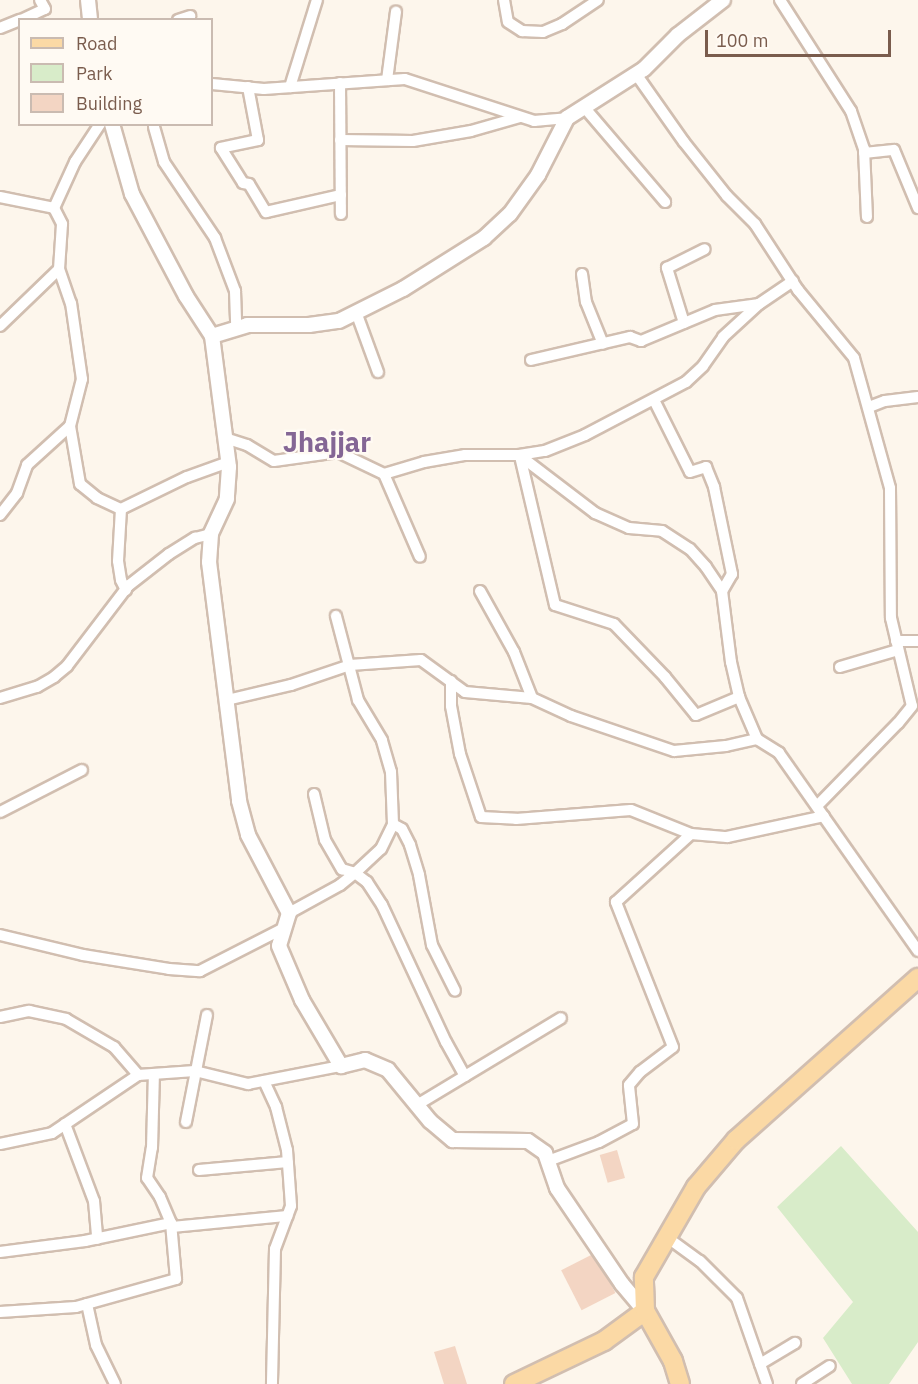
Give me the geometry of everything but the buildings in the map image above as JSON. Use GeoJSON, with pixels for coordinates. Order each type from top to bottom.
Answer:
{"type":"FeatureCollection","features":[{"type":"Feature","properties":{"kind":"main road"},"geometry":{"type":"LineString","coordinates":[[680,1384],[673,1361],[645,1311],[644,1277],[696,1187],[736,1140],[918,978]]}},
{"type":"Feature","properties":{"kind":"main road"},"geometry":{"type":"LineString","coordinates":[[514,1384],[604,1341],[645,1311]]}},
{"type":"Feature","properties":{"kind":"main road"},"geometry":{"type":"LineString","coordinates":[[661,1342],[672,1384]]}},
{"type":"Feature","properties":{"kind":"street"},"geometry":{"type":"LineString","coordinates":[[25,18],[45,9],[40,0]]}},
{"type":"Feature","properties":{"kind":"street"},"geometry":{"type":"LineString","coordinates":[[88,0],[90,18]]}},
{"type":"Feature","properties":{"kind":"street"},"geometry":{"type":"LineString","coordinates":[[290,87],[317,0]]}},
{"type":"Feature","properties":{"kind":"street"},"geometry":{"type":"LineString","coordinates":[[504,0],[508,22],[522,31],[543,32],[562,24],[598,0]]}},
{"type":"Feature","properties":{"kind":"street"},"geometry":{"type":"LineString","coordinates":[[213,84],[290,87],[405,80],[534,121],[567,118],[636,74],[678,35],[723,0]]}},
{"type":"Feature","properties":{"kind":"street"},"geometry":{"type":"LineString","coordinates":[[780,0],[851,111],[864,153],[867,217]]}},
{"type":"Feature","properties":{"kind":"street"},"geometry":{"type":"LineString","coordinates":[[387,80],[396,12]]}},
{"type":"Feature","properties":{"kind":"street"},"geometry":{"type":"LineString","coordinates":[[184,18],[190,16]]}},
{"type":"Feature","properties":{"kind":"street"},"geometry":{"type":"LineString","coordinates":[[0,28],[18,21]]}},
{"type":"Feature","properties":{"kind":"street"},"geometry":{"type":"LineString","coordinates":[[636,74],[698,160],[727,196],[755,224],[793,281],[854,357],[890,488],[891,618],[912,706],[817,806]]}},
{"type":"Feature","properties":{"kind":"street"},"geometry":{"type":"LineString","coordinates":[[340,83],[341,214]]}},
{"type":"Feature","properties":{"kind":"street"},"geometry":{"type":"LineString","coordinates":[[248,87],[258,140],[221,148],[243,183],[249,184],[266,212],[341,195]]}},
{"type":"Feature","properties":{"kind":"street"},"geometry":{"type":"LineString","coordinates":[[584,107],[665,202]]}},
{"type":"Feature","properties":{"kind":"street"},"geometry":{"type":"LineString","coordinates":[[340,140],[413,141],[471,131],[521,117]]}},
{"type":"Feature","properties":{"kind":"street"},"geometry":{"type":"LineString","coordinates":[[212,336],[247,326],[309,325],[339,321],[404,289],[484,238],[510,214],[538,175],[567,118]]}},
{"type":"Feature","properties":{"kind":"street"},"geometry":{"type":"LineString","coordinates":[[54,208],[75,162],[99,126]]}},
{"type":"Feature","properties":{"kind":"street"},"geometry":{"type":"LineString","coordinates":[[113,126],[132,194],[186,296],[212,336],[229,462],[227,499],[211,534],[209,562],[239,801],[249,836],[289,913]]}},
{"type":"Feature","properties":{"kind":"street"},"geometry":{"type":"LineString","coordinates":[[154,127],[164,162],[214,238],[235,291],[236,328]]}},
{"type":"Feature","properties":{"kind":"street"},"geometry":{"type":"LineString","coordinates":[[864,153],[894,150],[918,208]]}},
{"type":"Feature","properties":{"kind":"street"},"geometry":{"type":"LineString","coordinates":[[0,197],[54,208]]}},
{"type":"Feature","properties":{"kind":"street"},"geometry":{"type":"LineString","coordinates":[[54,208],[62,224],[59,269],[70,303],[82,379],[70,426],[80,484],[96,498],[122,509],[187,477],[229,462]]}},
{"type":"Feature","properties":{"kind":"street"},"geometry":{"type":"LineString","coordinates":[[684,323],[667,268],[705,249]]}},
{"type":"Feature","properties":{"kind":"street"},"geometry":{"type":"LineString","coordinates":[[0,326],[59,269]]}},
{"type":"Feature","properties":{"kind":"street"},"geometry":{"type":"LineString","coordinates":[[582,274],[586,302],[603,344]]}},
{"type":"Feature","properties":{"kind":"street"},"geometry":{"type":"LineString","coordinates":[[384,474],[424,462],[465,455],[519,455],[545,452],[654,400],[686,382],[703,366],[723,336],[759,304],[793,281]]}},
{"type":"Feature","properties":{"kind":"street"},"geometry":{"type":"LineString","coordinates":[[531,360],[630,337],[641,341],[715,310],[759,304]]}},
{"type":"Feature","properties":{"kind":"street"},"geometry":{"type":"LineString","coordinates":[[356,312],[378,372]]}},
{"type":"Feature","properties":{"kind":"street"},"geometry":{"type":"LineString","coordinates":[[869,406],[885,401],[918,397]]}},
{"type":"Feature","properties":{"kind":"street"},"geometry":{"type":"LineString","coordinates":[[654,400],[690,472],[706,467],[714,487],[719,502],[732,574],[722,591]]}},
{"type":"Feature","properties":{"kind":"street"},"geometry":{"type":"LineString","coordinates":[[0,515],[17,493],[27,465],[70,426]]}},
{"type":"Feature","properties":{"kind":"street"},"geometry":{"type":"LineString","coordinates":[[225,438],[247,445],[274,461],[338,452],[384,474],[420,557]]}},
{"type":"Feature","properties":{"kind":"street"},"geometry":{"type":"LineString","coordinates":[[519,455],[595,513],[629,528],[662,531],[690,549],[706,567],[722,591],[731,662],[739,697],[757,739],[779,753],[918,951]]}},
{"type":"Feature","properties":{"kind":"street"},"geometry":{"type":"LineString","coordinates":[[519,455],[555,604],[614,624],[665,677],[696,715],[739,697]]}},
{"type":"Feature","properties":{"kind":"street"},"geometry":{"type":"LineString","coordinates":[[122,509],[118,561],[121,580],[126,590]]}},
{"type":"Feature","properties":{"kind":"street"},"geometry":{"type":"LineString","coordinates":[[0,698],[37,687],[67,666],[126,590],[169,554],[195,538],[211,534]]}},
{"type":"Feature","properties":{"kind":"street"},"geometry":{"type":"LineString","coordinates":[[480,591],[514,652],[532,698]]}},
{"type":"Feature","properties":{"kind":"street"},"geometry":{"type":"LineString","coordinates":[[336,616],[358,700],[382,740],[391,772],[393,824],[381,849],[355,873],[340,885],[289,913],[279,946],[302,999],[341,1066]]}},
{"type":"Feature","properties":{"kind":"street"},"geometry":{"type":"LineString","coordinates":[[840,667],[897,646],[918,641]]}},
{"type":"Feature","properties":{"kind":"street"},"geometry":{"type":"LineString","coordinates":[[227,700],[291,685],[350,665],[422,660],[465,692],[532,698],[571,716],[674,751],[726,746],[757,739]]}},
{"type":"Feature","properties":{"kind":"street"},"geometry":{"type":"LineString","coordinates":[[451,681],[451,706],[460,754],[481,817],[516,819],[574,812],[631,810],[691,834],[727,837],[824,816]]}},
{"type":"Feature","properties":{"kind":"street"},"geometry":{"type":"LineString","coordinates":[[0,812],[82,770]]}},
{"type":"Feature","properties":{"kind":"street"},"geometry":{"type":"LineString","coordinates":[[314,794],[326,840],[342,869],[355,873],[367,882],[382,906],[446,1042],[465,1076]]}},
{"type":"Feature","properties":{"kind":"street"},"geometry":{"type":"LineString","coordinates":[[393,824],[402,829],[410,845],[422,885],[432,945],[454,991]]}},
{"type":"Feature","properties":{"kind":"street"},"geometry":{"type":"LineString","coordinates":[[548,1161],[599,1142],[633,1124],[629,1085],[639,1072],[673,1047],[616,902],[691,834]]}},
{"type":"Feature","properties":{"kind":"street"},"geometry":{"type":"LineString","coordinates":[[0,935],[83,955],[201,971],[284,928]]}},
{"type":"Feature","properties":{"kind":"street"},"geometry":{"type":"LineString","coordinates":[[0,1017],[28,1011],[66,1018],[114,1047],[138,1075]]}},
{"type":"Feature","properties":{"kind":"street"},"geometry":{"type":"LineString","coordinates":[[186,1122],[207,1015]]}},
{"type":"Feature","properties":{"kind":"street"},"geometry":{"type":"LineString","coordinates":[[417,1105],[561,1018]]}},
{"type":"Feature","properties":{"kind":"street"},"geometry":{"type":"LineString","coordinates":[[0,1144],[52,1132],[138,1075],[195,1071],[248,1084],[365,1060],[388,1070],[430,1121],[453,1140],[528,1141],[545,1153],[557,1188],[622,1284],[645,1311]]}},
{"type":"Feature","properties":{"kind":"street"},"geometry":{"type":"LineString","coordinates":[[0,1312],[87,1304],[176,1279],[172,1225],[160,1197],[147,1178],[152,1148],[154,1074]]}},
{"type":"Feature","properties":{"kind":"street"},"geometry":{"type":"LineString","coordinates":[[264,1081],[276,1107],[288,1162],[291,1206],[274,1249],[272,1384]]}},
{"type":"Feature","properties":{"kind":"street"},"geometry":{"type":"LineString","coordinates":[[65,1124],[94,1201],[97,1239]]}},
{"type":"Feature","properties":{"kind":"street"},"geometry":{"type":"LineString","coordinates":[[199,1170],[288,1162]]}},
{"type":"Feature","properties":{"kind":"street"},"geometry":{"type":"LineString","coordinates":[[0,1252],[97,1239],[172,1225],[287,1216]]}},
{"type":"Feature","properties":{"kind":"street"},"geometry":{"type":"LineString","coordinates":[[668,1238],[700,1261],[738,1298],[767,1384]]}},
{"type":"Feature","properties":{"kind":"street"},"geometry":{"type":"LineString","coordinates":[[87,1304],[96,1345],[115,1384]]}},
{"type":"Feature","properties":{"kind":"street"},"geometry":{"type":"LineString","coordinates":[[760,1364],[795,1342]]}},
{"type":"Feature","properties":{"kind":"street"},"geometry":{"type":"LineString","coordinates":[[802,1384],[830,1366]]}},
{"type":"Feature","properties":{"kind":"green space"},"geometry":{"type":"Polygon","coordinates":[[[841,1146],[918,1232],[918,1342],[889,1384],[852,1384],[823,1338],[853,1302],[777,1207],[841,1146]]]}},
{"type":"Feature","properties":{"kind":"district","name":"Jhajjar"},"geometry":{"type":"Point","coordinates":[327,442]}}]}
